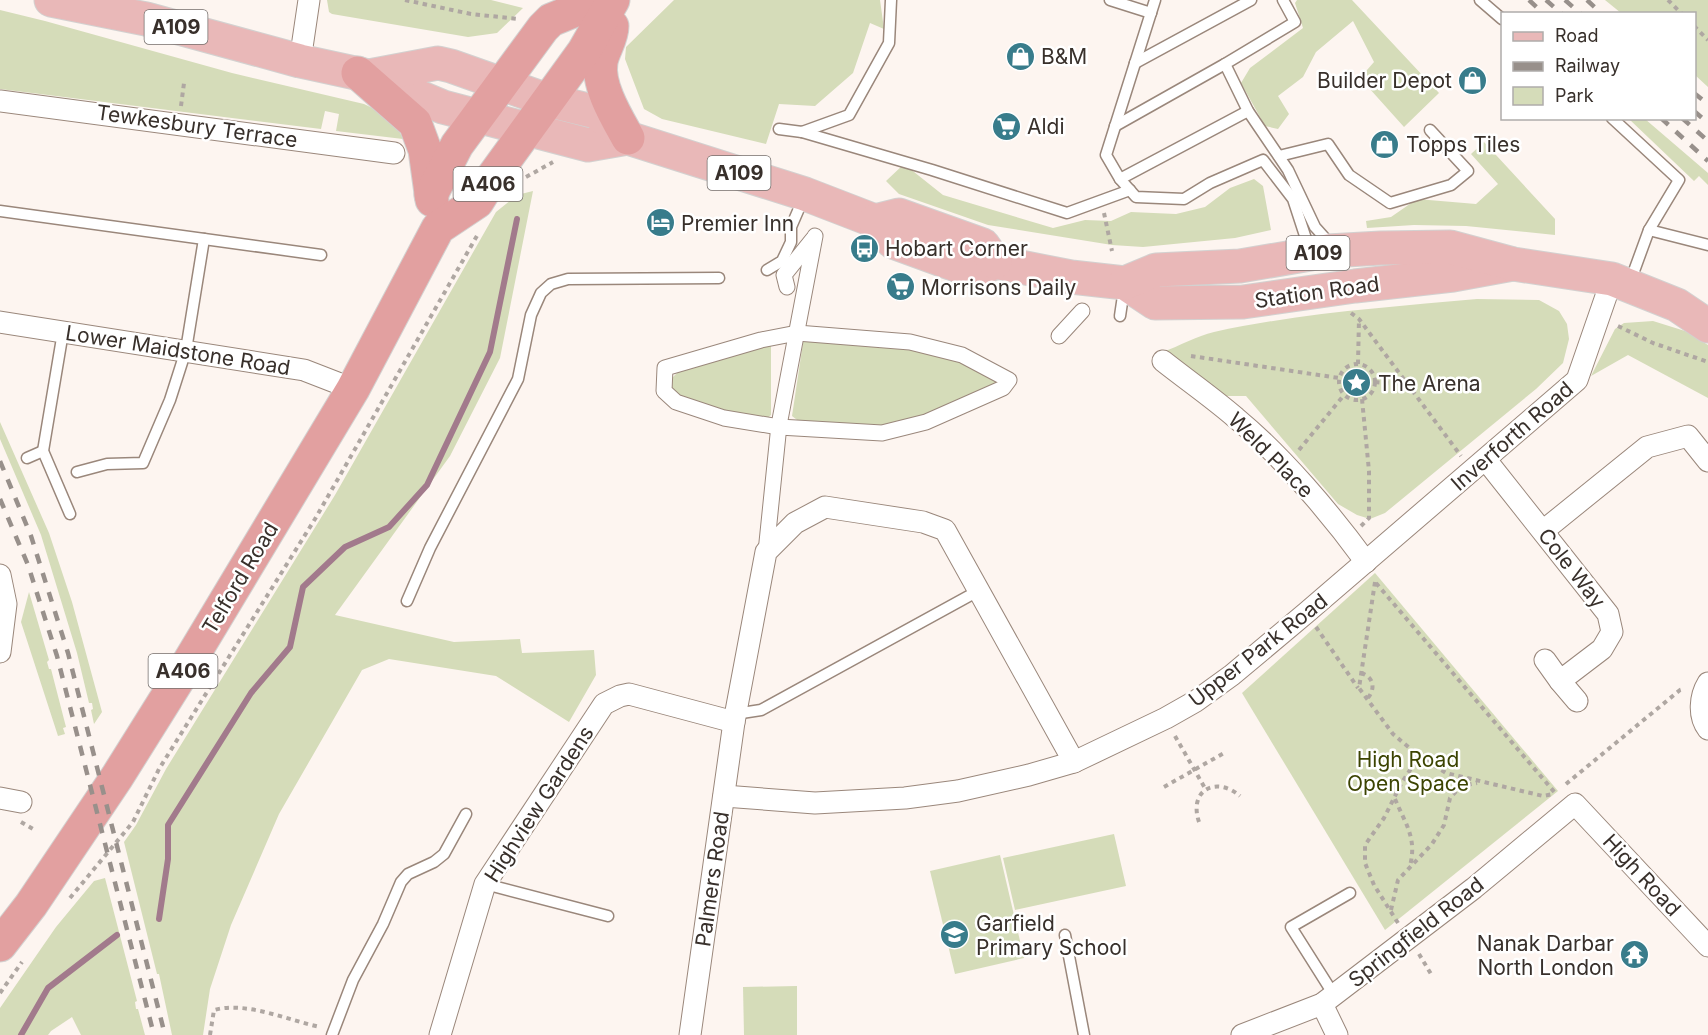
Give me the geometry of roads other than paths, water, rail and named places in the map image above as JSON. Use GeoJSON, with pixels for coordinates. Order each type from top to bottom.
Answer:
{"type":"FeatureCollection","features":[{"type":"Feature","properties":{"kind":"highway"},"geometry":{"type":"LineString","coordinates":[[508,86],[553,58],[571,37],[607,6],[612,31],[601,63],[602,78],[610,104],[628,138]]}},
{"type":"Feature","properties":{"kind":"highway","name":"A406"},"geometry":{"type":"LineString","coordinates":[[526,129],[584,51],[607,6]]}},
{"type":"Feature","properties":{"kind":"highway"},"geometry":{"type":"LineString","coordinates":[[364,74],[415,123],[425,150],[431,195]]}},
{"type":"Feature","properties":{"kind":"highway","name":"A406"},"geometry":{"type":"LineString","coordinates":[[438,228],[431,195],[457,145],[478,116],[508,86]]}},
{"type":"Feature","properties":{"kind":"highway","name":"Telford Road"},"geometry":{"type":"LineString","coordinates":[[13,951],[31,905],[117,777],[285,505],[353,389],[438,228],[477,202],[526,129]]}},
{"type":"Feature","properties":{"kind":"main road","name":"A109"},"geometry":{"type":"LineString","coordinates":[[51,0],[147,19],[300,62],[364,74],[443,107],[526,129]]}},
{"type":"Feature","properties":{"kind":"main road","name":"A109"},"geometry":{"type":"LineString","coordinates":[[364,74],[438,63],[547,100]]}},
{"type":"Feature","properties":{"kind":"main road","name":"Station Road"},"geometry":{"type":"LineString","coordinates":[[547,100],[596,112],[628,138],[805,194],[875,221],[893,242],[975,272],[995,262],[1071,277],[1125,283],[1155,303],[1352,299],[1453,275],[1513,264]]}},
{"type":"Feature","properties":{"kind":"main road","name":"Station Road"},"geometry":{"type":"LineString","coordinates":[[526,129],[588,146],[628,138]]}},
{"type":"Feature","properties":{"kind":"main road","name":"Station Road"},"geometry":{"type":"LineString","coordinates":[[1125,283],[1156,270],[1240,266],[1320,253],[1381,248],[1450,247],[1513,264],[1620,282],[1677,305],[1708,326]]}},
{"type":"Feature","properties":{"kind":"main road"},"geometry":{"type":"LineString","coordinates":[[1320,253],[1315,271],[1343,268],[1352,299]]}},
{"type":"Feature","properties":{"kind":"street"},"geometry":{"type":"LineString","coordinates":[[300,62],[309,0]]}},
{"type":"Feature","properties":{"kind":"street","name":"Tewkesbury Terrace"},"geometry":{"type":"LineString","coordinates":[[0,101],[394,153]]}},
{"type":"Feature","properties":{"kind":"street"},"geometry":{"type":"LineString","coordinates":[[766,552],[779,427],[815,237],[784,275],[787,287]]}},
{"type":"Feature","properties":{"kind":"street","name":"Inverforth Road"},"geometry":{"type":"LineString","coordinates":[[1366,562],[1577,380],[1620,282]]}},
{"type":"Feature","properties":{"kind":"street"},"geometry":{"type":"LineString","coordinates":[[792,307],[797,333]]}},
{"type":"Feature","properties":{"kind":"street"},"geometry":{"type":"LineString","coordinates":[[1059,336],[1083,311]]}},
{"type":"Feature","properties":{"kind":"street","name":"Lower Maidstone Road"},"geometry":{"type":"LineString","coordinates":[[0,322],[304,370],[353,389]]}},
{"type":"Feature","properties":{"kind":"street"},"geometry":{"type":"LineString","coordinates":[[797,333],[910,342],[962,355],[1009,380],[1003,388],[926,422],[882,434],[779,427],[723,418],[676,402],[664,391],[665,368],[761,340],[797,333]]}},
{"type":"Feature","properties":{"kind":"street","name":"Weld Place"},"geometry":{"type":"LineString","coordinates":[[1163,361],[1237,418],[1286,466],[1366,562]]}},
{"type":"Feature","properties":{"kind":"street"},"geometry":{"type":"LineString","coordinates":[[1543,531],[1647,447],[1688,436],[1708,461]]}},
{"type":"Feature","properties":{"kind":"street","name":"Cole Way"},"geometry":{"type":"LineString","coordinates":[[1480,465],[1543,531],[1608,614],[1612,632],[1602,649],[1560,681]]}},
{"type":"Feature","properties":{"kind":"street"},"geometry":{"type":"LineString","coordinates":[[766,552],[795,523],[825,507],[923,522],[945,531],[1074,762]]}},
{"type":"Feature","properties":{"kind":"street","name":"Palmers Road"},"geometry":{"type":"LineString","coordinates":[[690,1035],[735,718],[766,552]]}},
{"type":"Feature","properties":{"kind":"street","name":"Upper Park Road"},"geometry":{"type":"LineString","coordinates":[[724,796],[815,803],[905,798],[958,791],[1074,762],[1196,701],[1232,675],[1366,562]]}},
{"type":"Feature","properties":{"kind":"street"},"geometry":{"type":"LineString","coordinates":[[0,575],[6,604],[0,652]]}},
{"type":"Feature","properties":{"kind":"street"},"geometry":{"type":"LineString","coordinates":[[1545,660],[1577,701]]}},
{"type":"Feature","properties":{"kind":"street"},"geometry":{"type":"LineString","coordinates":[[1707,683],[1701,699],[1702,713],[1708,729]]}},
{"type":"Feature","properties":{"kind":"street","name":"Highview Gardens"},"geometry":{"type":"LineString","coordinates":[[440,1035],[485,884],[604,704],[629,694],[735,718]]}},
{"type":"Feature","properties":{"kind":"street"},"geometry":{"type":"LineString","coordinates":[[0,798],[19,811]]}},
{"type":"Feature","properties":{"kind":"street","name":"Springfield Road"},"geometry":{"type":"LineString","coordinates":[[1242,1035],[1328,999],[1474,888],[1575,804]]}},
{"type":"Feature","properties":{"kind":"street","name":"High Road"},"geometry":{"type":"LineString","coordinates":[[1575,804],[1708,946]]}},
{"type":"Feature","properties":{"kind":"street"},"geometry":{"type":"LineString","coordinates":[[1328,999],[1337,1035]]}},
{"type":"Feature","properties":{"kind":"lane"},"geometry":{"type":"LineString","coordinates":[[802,132],[849,115],[890,44],[891,0]]}},
{"type":"Feature","properties":{"kind":"lane"},"geometry":{"type":"LineString","coordinates":[[1110,0],[1151,13]]}},
{"type":"Feature","properties":{"kind":"lane"},"geometry":{"type":"LineString","coordinates":[[1155,0],[1106,155],[1120,178],[1136,197],[1184,199],[1210,183],[1263,160],[1293,199],[1320,253]]}},
{"type":"Feature","properties":{"kind":"lane"},"geometry":{"type":"LineString","coordinates":[[1135,63],[1251,0]]}},
{"type":"Feature","properties":{"kind":"lane"},"geometry":{"type":"LineString","coordinates":[[1115,126],[1295,22],[1283,0]]}},
{"type":"Feature","properties":{"kind":"lane"},"geometry":{"type":"LineString","coordinates":[[1480,0],[1501,17]]}},
{"type":"Feature","properties":{"kind":"lane"},"geometry":{"type":"LineString","coordinates":[[1225,64],[1248,111],[1288,170],[1315,227],[1324,237],[1320,253]]}},
{"type":"Feature","properties":{"kind":"lane"},"geometry":{"type":"LineString","coordinates":[[1120,178],[1248,111]]}},
{"type":"Feature","properties":{"kind":"lane"},"geometry":{"type":"LineString","coordinates":[[1614,120],[1679,180],[1620,282]]}},
{"type":"Feature","properties":{"kind":"lane"},"geometry":{"type":"LineString","coordinates":[[779,129],[802,132],[1067,213],[1130,190]]}},
{"type":"Feature","properties":{"kind":"lane"},"geometry":{"type":"LineString","coordinates":[[1279,156],[1328,144],[1349,175],[1390,203],[1451,185],[1468,171],[1430,130]]}},
{"type":"Feature","properties":{"kind":"lane"},"geometry":{"type":"LineString","coordinates":[[767,270],[782,261],[791,242],[791,227],[805,194]]}},
{"type":"Feature","properties":{"kind":"lane"},"geometry":{"type":"LineString","coordinates":[[0,211],[321,255]]}},
{"type":"Feature","properties":{"kind":"lane"},"geometry":{"type":"LineString","coordinates":[[1648,230],[1708,244]]}},
{"type":"Feature","properties":{"kind":"lane"},"geometry":{"type":"LineString","coordinates":[[77,472],[107,464],[143,463],[170,400],[186,350],[204,239]]}},
{"type":"Feature","properties":{"kind":"lane"},"geometry":{"type":"LineString","coordinates":[[407,601],[429,548],[518,379],[531,315],[541,293],[551,284],[568,279],[719,278]]}},
{"type":"Feature","properties":{"kind":"lane"},"geometry":{"type":"LineString","coordinates":[[1120,316],[1125,283]]}},
{"type":"Feature","properties":{"kind":"lane"},"geometry":{"type":"LineString","coordinates":[[63,332],[43,451],[70,514]]}},
{"type":"Feature","properties":{"kind":"lane"},"geometry":{"type":"LineString","coordinates":[[27,458],[43,451]]}},
{"type":"Feature","properties":{"kind":"lane"},"geometry":{"type":"LineString","coordinates":[[735,718],[761,710],[978,591]]}},
{"type":"Feature","properties":{"kind":"lane"},"geometry":{"type":"LineString","coordinates":[[332,1035],[353,980],[383,924],[400,882],[408,874],[434,862],[444,854],[466,814]]}},
{"type":"Feature","properties":{"kind":"lane"},"geometry":{"type":"LineString","coordinates":[[485,884],[608,916]]}},
{"type":"Feature","properties":{"kind":"lane"},"geometry":{"type":"LineString","coordinates":[[1328,999],[1291,927],[1350,893]]}},
{"type":"Feature","properties":{"kind":"lane"},"geometry":{"type":"LineString","coordinates":[[1065,935],[1084,1035]]}},
{"type":"Feature","properties":{"kind":"waterway"},"geometry":{"type":"LineString","coordinates":[[159,919],[168,859],[168,825],[251,693],[290,647],[303,587],[345,547],[389,527],[427,485],[490,352],[517,219]]}},
{"type":"Feature","properties":{"kind":"waterway"},"geometry":{"type":"LineString","coordinates":[[21,1035],[48,988],[117,935]]}},
{"type":"Feature","properties":{"kind":"railway"},"geometry":{"type":"LineString","coordinates":[[1529,0],[1542,12]]}},
{"type":"Feature","properties":{"kind":"railway"},"geometry":{"type":"LineString","coordinates":[[1546,0],[1560,12]]}},
{"type":"Feature","properties":{"kind":"railway"},"geometry":{"type":"LineString","coordinates":[[1565,0],[1579,12]]}},
{"type":"Feature","properties":{"kind":"railway"},"geometry":{"type":"LineString","coordinates":[[1587,0],[1600,12]]}},
{"type":"Feature","properties":{"kind":"railway"},"geometry":{"type":"LineString","coordinates":[[1696,95],[1708,104]]}},
{"type":"Feature","properties":{"kind":"railway"},"geometry":{"type":"LineString","coordinates":[[1696,113],[1708,123]]}},
{"type":"Feature","properties":{"kind":"railway"},"geometry":{"type":"LineString","coordinates":[[1663,120],[1708,161]]}},
{"type":"Feature","properties":{"kind":"railway"},"geometry":{"type":"LineString","coordinates":[[1684,120],[1708,141]]}},
{"type":"Feature","properties":{"kind":"railway"},"geometry":{"type":"LineString","coordinates":[[0,461],[31,536],[68,653],[165,1035]]}},
{"type":"Feature","properties":{"kind":"railway"},"geometry":{"type":"LineString","coordinates":[[0,499],[28,565],[57,656],[154,1035]]}},
{"type":"Feature","properties":{"kind":"place","name":"B&M"},"geometry":{"type":"Point","coordinates":[1020,56]}},
{"type":"Feature","properties":{"kind":"place","name":"Builder Depot"},"geometry":{"type":"Point","coordinates":[1473,80]}},
{"type":"Feature","properties":{"kind":"place","name":"Aldi"},"geometry":{"type":"Point","coordinates":[1006,126]}},
{"type":"Feature","properties":{"kind":"place","name":"Topps Tiles"},"geometry":{"type":"Point","coordinates":[1385,144]}},
{"type":"Feature","properties":{"kind":"place","name":"Premier Inn"},"geometry":{"type":"Point","coordinates":[660,223]}},
{"type":"Feature","properties":{"kind":"place","name":"Hobart Corner"},"geometry":{"type":"Point","coordinates":[864,248]}},
{"type":"Feature","properties":{"kind":"place","name":"Morrisons Daily"},"geometry":{"type":"Point","coordinates":[900,287]}},
{"type":"Feature","properties":{"kind":"place","name":"The Arena"},"geometry":{"type":"Point","coordinates":[1357,383]}},
{"type":"Feature","properties":{"kind":"place","name":"Garfield Primary School"},"geometry":{"type":"Point","coordinates":[955,935]}},
{"type":"Feature","properties":{"kind":"place","name":"Nanak Darbar North London"},"geometry":{"type":"Point","coordinates":[1635,955]}},
{"type":"Feature","properties":{"kind":"park label","name":"High Road Open Space"},"geometry":{"type":"Point","coordinates":[1408,771]}}]}
